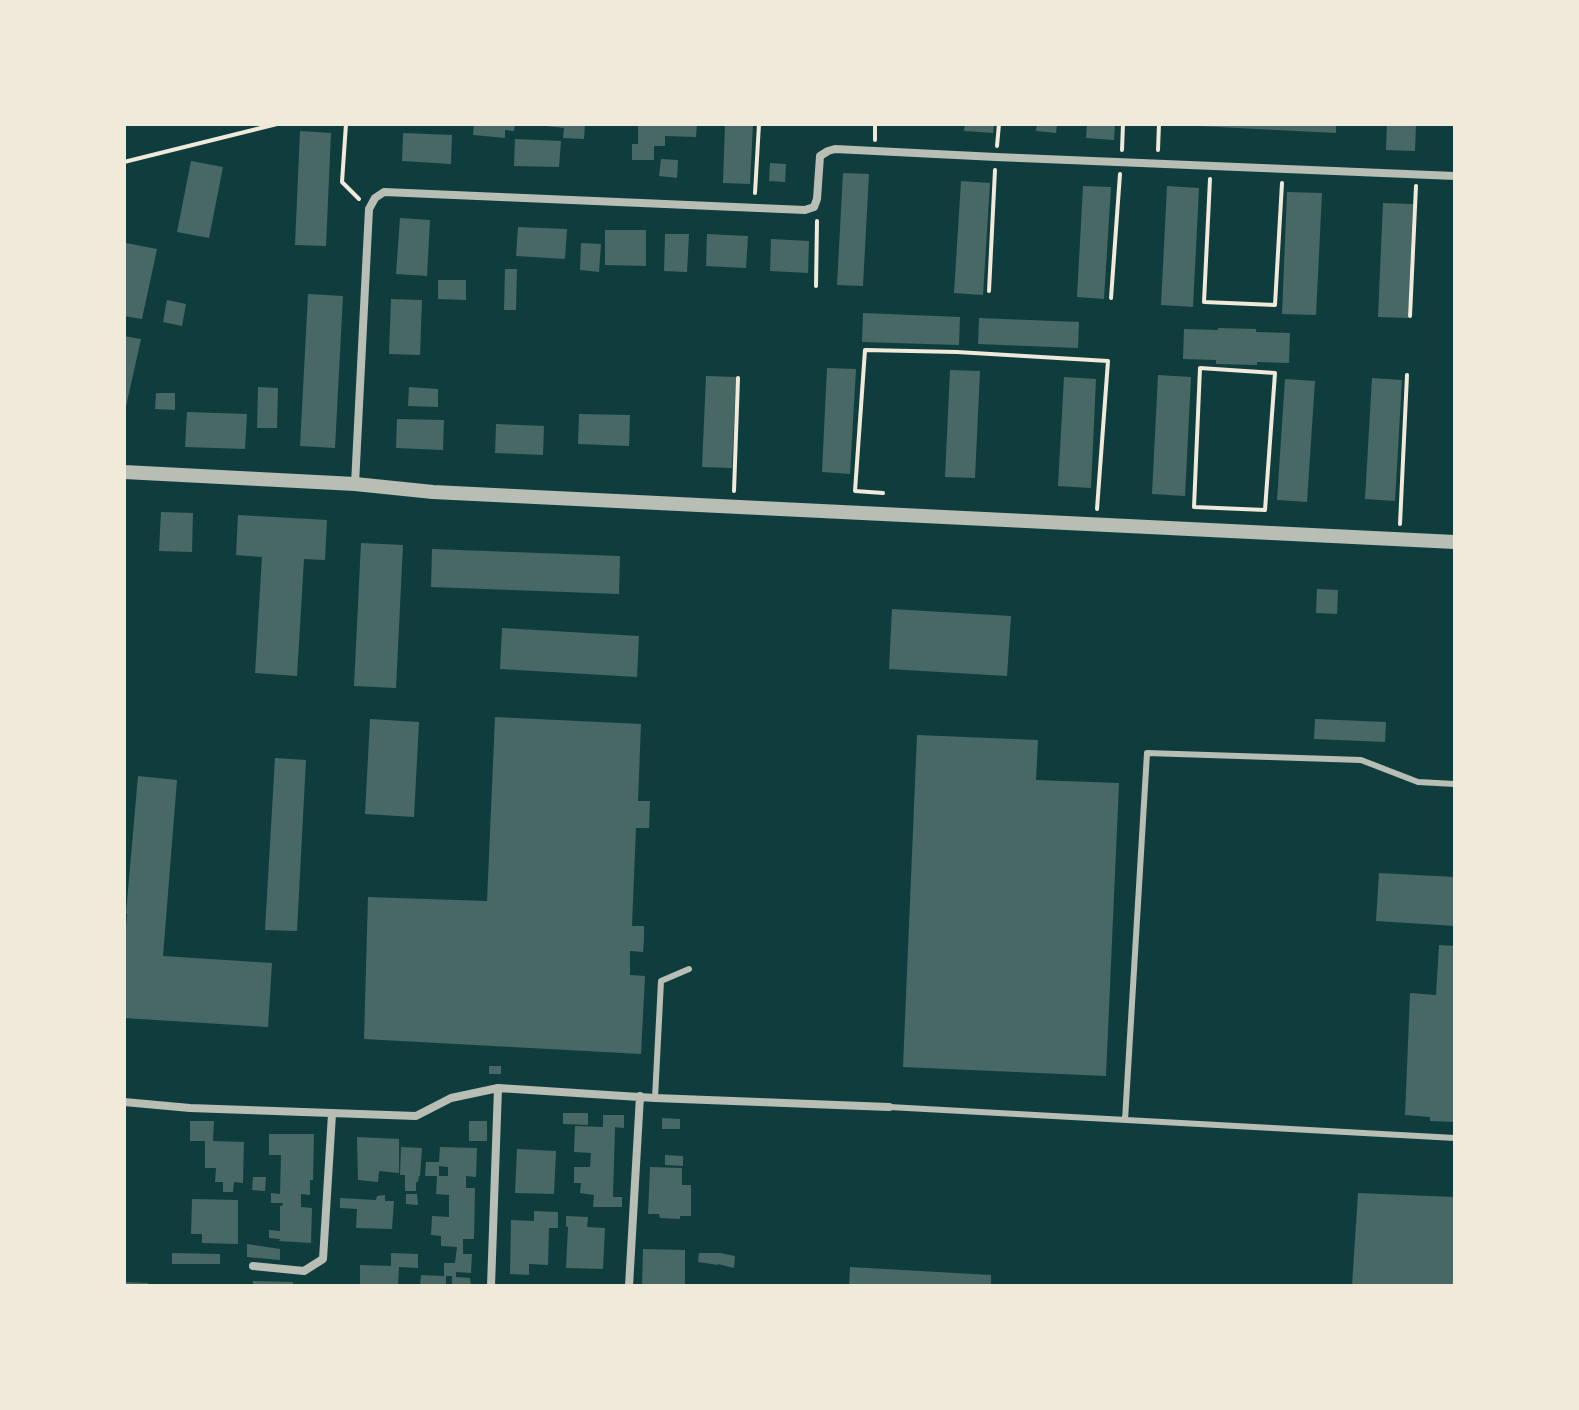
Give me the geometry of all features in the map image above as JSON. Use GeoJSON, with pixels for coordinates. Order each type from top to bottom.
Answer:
{"type":"FeatureCollection","features":[{"type":"Feature","properties":{"kind":"street"},"geometry":{"type":"LineString","coordinates":[[355,484],[369,209],[375,198],[384,192],[805,210],[814,207],[817,199],[820,156],[835,149],[1455,176]]}},
{"type":"Feature","properties":{"kind":"street"},"geometry":{"type":"LineString","coordinates":[[124,472],[355,484],[433,492],[1455,542]]}},
{"type":"Feature","properties":{"kind":"street"},"geometry":{"type":"LineString","coordinates":[[124,1102],[190,1108],[416,1116],[451,1098],[498,1088],[889,1107]]}},
{"type":"Feature","properties":{"kind":"street"},"geometry":{"type":"LineString","coordinates":[[491,1286],[498,1088]]}},
{"type":"Feature","properties":{"kind":"street"},"geometry":{"type":"LineString","coordinates":[[629,1286],[640,1096]]}},
{"type":"Feature","properties":{"kind":"street"},"geometry":{"type":"LineString","coordinates":[[253,1266],[304,1271],[323,1259],[332,1114]]}},
{"type":"Feature","properties":{"kind":"lane"},"geometry":{"type":"LineString","coordinates":[[1125,1120],[1147,753],[1361,760],[1418,782],[1455,784]]}},
{"type":"Feature","properties":{"kind":"lane"},"geometry":{"type":"LineString","coordinates":[[655,1098],[661,981],[689,969]]}},
{"type":"Feature","properties":{"kind":"lane"},"geometry":{"type":"LineString","coordinates":[[889,1107],[1455,1138]]}},
{"type":"Feature","properties":{"kind":"path"},"geometry":{"type":"LineString","coordinates":[[124,162],[277,124]]}},
{"type":"Feature","properties":{"kind":"path"},"geometry":{"type":"LineString","coordinates":[[346,124],[342,182],[369,209]]}},
{"type":"Feature","properties":{"kind":"path"},"geometry":{"type":"LineString","coordinates":[[754,208],[759,124]]}},
{"type":"Feature","properties":{"kind":"path"},"geometry":{"type":"LineString","coordinates":[[989,291],[999,124]]}},
{"type":"Feature","properties":{"kind":"path"},"geometry":{"type":"LineString","coordinates":[[1111,298],[1123,124]]}},
{"type":"Feature","properties":{"kind":"path"},"geometry":{"type":"LineString","coordinates":[[1158,164],[1159,124]]}},
{"type":"Feature","properties":{"kind":"path"},"geometry":{"type":"LineString","coordinates":[[1210,166],[1204,302],[1218,303],[1275,305],[1283,169]]}},
{"type":"Feature","properties":{"kind":"path"},"geometry":{"type":"LineString","coordinates":[[1410,316],[1416,175]]}},
{"type":"Feature","properties":{"kind":"path"},"geometry":{"type":"LineString","coordinates":[[816,286],[817,199]]}},
{"type":"Feature","properties":{"kind":"path"},"geometry":{"type":"LineString","coordinates":[[883,493],[855,491],[865,350],[1108,361],[1095,524]]}},
{"type":"Feature","properties":{"kind":"path"},"geometry":{"type":"LineString","coordinates":[[1200,368],[1275,373],[1265,510],[1194,507],[1200,368]]}},
{"type":"Feature","properties":{"kind":"path"},"geometry":{"type":"LineString","coordinates":[[1400,539],[1407,375]]}},
{"type":"Feature","properties":{"kind":"path"},"geometry":{"type":"LineString","coordinates":[[733,506],[738,378]]}},
{"type":"Feature","properties":{"kind":"building"},"geometry":{"type":"Polygon","coordinates":[[[474,124],[515,124],[514,131],[505,130],[505,138],[473,135],[474,124]]]}},
{"type":"Feature","properties":{"kind":"building"},"geometry":{"type":"Polygon","coordinates":[[[545,124],[585,124],[584,139],[563,138],[564,128],[545,124]]]}},
{"type":"Feature","properties":{"kind":"building"},"geometry":{"type":"Polygon","coordinates":[[[638,124],[697,124],[696,137],[665,136],[665,146],[654,146],[654,160],[632,160],[632,144],[638,144],[638,124]]]}},
{"type":"Feature","properties":{"kind":"building"},"geometry":{"type":"Polygon","coordinates":[[[725,124],[753,124],[750,184],[723,183],[725,124]]]}},
{"type":"Feature","properties":{"kind":"building"},"geometry":{"type":"Polygon","coordinates":[[[965,124],[994,124],[993,133],[964,131],[965,124]]]}},
{"type":"Feature","properties":{"kind":"building"},"geometry":{"type":"Polygon","coordinates":[[[1037,124],[1057,124],[1056,133],[1036,131],[1037,124]]]}},
{"type":"Feature","properties":{"kind":"building"},"geometry":{"type":"Polygon","coordinates":[[[1087,124],[1115,124],[1114,140],[1086,138],[1087,124]]]}},
{"type":"Feature","properties":{"kind":"building"},"geometry":{"type":"Polygon","coordinates":[[[1336,124],[1336,133],[1198,126],[1336,124]]]}},
{"type":"Feature","properties":{"kind":"building"},"geometry":{"type":"Polygon","coordinates":[[[1387,124],[1416,124],[1415,151],[1386,150],[1387,124]]]}},
{"type":"Feature","properties":{"kind":"building"},"geometry":{"type":"Polygon","coordinates":[[[300,131],[331,133],[326,246],[295,245],[300,131]]]}},
{"type":"Feature","properties":{"kind":"building"},"geometry":{"type":"Polygon","coordinates":[[[403,133],[452,135],[451,164],[402,161],[403,133]]]}},
{"type":"Feature","properties":{"kind":"building"},"geometry":{"type":"Polygon","coordinates":[[[515,139],[561,141],[559,167],[514,166],[515,139]]]}},
{"type":"Feature","properties":{"kind":"building"},"geometry":{"type":"Polygon","coordinates":[[[661,159],[678,160],[677,178],[659,176],[661,159]]]}},
{"type":"Feature","properties":{"kind":"building"},"geometry":{"type":"Polygon","coordinates":[[[191,161],[223,167],[209,238],[177,232],[191,161]]]}},
{"type":"Feature","properties":{"kind":"building"},"geometry":{"type":"Polygon","coordinates":[[[770,163],[786,164],[785,182],[769,181],[770,163]]]}},
{"type":"Feature","properties":{"kind":"building"},"geometry":{"type":"Polygon","coordinates":[[[843,173],[869,174],[863,286],[837,285],[843,173]]]}},
{"type":"Feature","properties":{"kind":"building"},"geometry":{"type":"Polygon","coordinates":[[[961,181],[990,183],[983,295],[954,293],[961,181]]]}},
{"type":"Feature","properties":{"kind":"building"},"geometry":{"type":"Polygon","coordinates":[[[1083,186],[1111,187],[1104,299],[1077,297],[1083,186]]]}},
{"type":"Feature","properties":{"kind":"building"},"geometry":{"type":"Polygon","coordinates":[[[1167,186],[1199,188],[1193,307],[1161,305],[1167,186]]]}},
{"type":"Feature","properties":{"kind":"building"},"geometry":{"type":"Polygon","coordinates":[[[1287,192],[1322,193],[1316,315],[1282,314],[1287,192]]]}},
{"type":"Feature","properties":{"kind":"building"},"geometry":{"type":"Polygon","coordinates":[[[1383,203],[1413,204],[1408,318],[1378,317],[1383,203]]]}},
{"type":"Feature","properties":{"kind":"building"},"geometry":{"type":"Polygon","coordinates":[[[400,218],[430,220],[427,276],[396,274],[400,218]]]}},
{"type":"Feature","properties":{"kind":"building"},"geometry":{"type":"Polygon","coordinates":[[[518,227],[567,229],[565,259],[516,256],[518,227]]]}},
{"type":"Feature","properties":{"kind":"building"},"geometry":{"type":"Polygon","coordinates":[[[605,230],[646,230],[646,266],[605,265],[605,230]]]}},
{"type":"Feature","properties":{"kind":"building"},"geometry":{"type":"Polygon","coordinates":[[[665,234],[689,234],[687,272],[664,271],[665,234]]]}},
{"type":"Feature","properties":{"kind":"building"},"geometry":{"type":"Polygon","coordinates":[[[707,234],[748,236],[746,268],[706,266],[707,234]]]}},
{"type":"Feature","properties":{"kind":"building"},"geometry":{"type":"Polygon","coordinates":[[[771,239],[809,241],[808,273],[770,271],[771,239]]]}},
{"type":"Feature","properties":{"kind":"building"},"geometry":{"type":"Polygon","coordinates":[[[126,243],[157,249],[142,319],[124,316],[126,243]]]}},
{"type":"Feature","properties":{"kind":"building"},"geometry":{"type":"Polygon","coordinates":[[[581,243],[601,244],[599,272],[580,270],[581,243]]]}},
{"type":"Feature","properties":{"kind":"building"},"geometry":{"type":"Polygon","coordinates":[[[505,269],[517,269],[516,310],[504,310],[505,269]]]}},
{"type":"Feature","properties":{"kind":"building"},"geometry":{"type":"Polygon","coordinates":[[[438,280],[466,280],[466,300],[438,299],[438,280]]]}},
{"type":"Feature","properties":{"kind":"building"},"geometry":{"type":"Polygon","coordinates":[[[308,294],[343,296],[335,448],[300,446],[308,294]]]}},
{"type":"Feature","properties":{"kind":"building"},"geometry":{"type":"Polygon","coordinates":[[[391,299],[422,300],[420,355],[389,354],[391,299]]]}},
{"type":"Feature","properties":{"kind":"building"},"geometry":{"type":"Polygon","coordinates":[[[167,300],[186,304],[182,326],[163,322],[167,300]]]}},
{"type":"Feature","properties":{"kind":"building"},"geometry":{"type":"Polygon","coordinates":[[[863,313],[960,317],[959,345],[862,342],[863,313]]]}},
{"type":"Feature","properties":{"kind":"building"},"geometry":{"type":"Polygon","coordinates":[[[979,318],[1079,322],[1078,348],[978,344],[979,318]]]}},
{"type":"Feature","properties":{"kind":"building"},"geometry":{"type":"Polygon","coordinates":[[[1184,329],[1290,333],[1289,363],[1216,364],[1216,360],[1183,359],[1184,329]]]}},
{"type":"Feature","properties":{"kind":"building"},"geometry":{"type":"Polygon","coordinates":[[[124,336],[141,339],[125,411],[124,411],[124,336]]]}},
{"type":"Feature","properties":{"kind":"building"},"geometry":{"type":"Polygon","coordinates":[[[827,368],[856,369],[850,474],[822,472],[827,368]]]}},
{"type":"Feature","properties":{"kind":"building"},"geometry":{"type":"Polygon","coordinates":[[[950,370],[980,371],[975,478],[945,477],[950,370]]]}},
{"type":"Feature","properties":{"kind":"building"},"geometry":{"type":"Polygon","coordinates":[[[1158,375],[1191,377],[1185,496],[1152,494],[1158,375]]]}},
{"type":"Feature","properties":{"kind":"building"},"geometry":{"type":"Polygon","coordinates":[[[706,376],[736,377],[732,468],[702,467],[706,376]]]}},
{"type":"Feature","properties":{"kind":"building"},"geometry":{"type":"Polygon","coordinates":[[[1064,377],[1096,379],[1091,488],[1058,486],[1064,377]]]}},
{"type":"Feature","properties":{"kind":"building"},"geometry":{"type":"Polygon","coordinates":[[[1372,378],[1402,380],[1395,501],[1365,499],[1372,378]]]}},
{"type":"Feature","properties":{"kind":"building"},"geometry":{"type":"Polygon","coordinates":[[[1285,379],[1315,381],[1307,502],[1277,500],[1285,379]]]}},
{"type":"Feature","properties":{"kind":"building"},"geometry":{"type":"Polygon","coordinates":[[[258,387],[278,388],[277,428],[257,428],[258,387]]]}},
{"type":"Feature","properties":{"kind":"building"},"geometry":{"type":"Polygon","coordinates":[[[409,387],[438,389],[438,407],[408,406],[409,387]]]}},
{"type":"Feature","properties":{"kind":"building"},"geometry":{"type":"Polygon","coordinates":[[[156,393],[175,393],[175,410],[155,409],[156,393]]]}},
{"type":"Feature","properties":{"kind":"building"},"geometry":{"type":"Polygon","coordinates":[[[187,412],[247,414],[245,449],[185,447],[187,412]]]}},
{"type":"Feature","properties":{"kind":"building"},"geometry":{"type":"Polygon","coordinates":[[[579,414],[630,415],[629,446],[578,444],[579,414]]]}},
{"type":"Feature","properties":{"kind":"building"},"geometry":{"type":"Polygon","coordinates":[[[397,419],[444,420],[443,450],[396,448],[397,419]]]}},
{"type":"Feature","properties":{"kind":"building"},"geometry":{"type":"Polygon","coordinates":[[[496,424],[544,426],[543,455],[495,453],[496,424]]]}},
{"type":"Feature","properties":{"kind":"building"},"geometry":{"type":"Polygon","coordinates":[[[161,512],[193,513],[192,552],[159,551],[161,512]]]}},
{"type":"Feature","properties":{"kind":"building"},"geometry":{"type":"Polygon","coordinates":[[[238,515],[327,520],[325,560],[304,559],[297,676],[255,673],[262,557],[236,555],[238,515]]]}},
{"type":"Feature","properties":{"kind":"building"},"geometry":{"type":"Polygon","coordinates":[[[361,543],[403,545],[396,688],[354,686],[361,543]]]}},
{"type":"Feature","properties":{"kind":"building"},"geometry":{"type":"Polygon","coordinates":[[[432,549],[620,556],[619,594],[431,587],[432,549]]]}},
{"type":"Feature","properties":{"kind":"building"},"geometry":{"type":"Polygon","coordinates":[[[1317,589],[1338,590],[1337,614],[1316,613],[1317,589]]]}},
{"type":"Feature","properties":{"kind":"building"},"geometry":{"type":"Polygon","coordinates":[[[892,609],[1011,616],[1007,676],[889,669],[892,609]]]}},
{"type":"Feature","properties":{"kind":"building"},"geometry":{"type":"Polygon","coordinates":[[[502,628],[639,636],[637,677],[500,669],[502,628]]]}},
{"type":"Feature","properties":{"kind":"building"},"geometry":{"type":"Polygon","coordinates":[[[495,717],[641,724],[638,801],[650,801],[649,828],[636,828],[632,926],[644,926],[644,939],[643,952],[630,951],[630,975],[645,976],[641,1054],[364,1039],[368,897],[487,901],[495,717]]]}},
{"type":"Feature","properties":{"kind":"building"},"geometry":{"type":"Polygon","coordinates":[[[370,719],[419,722],[414,817],[365,814],[370,719]]]}},
{"type":"Feature","properties":{"kind":"building"},"geometry":{"type":"Polygon","coordinates":[[[1315,719],[1386,722],[1385,742],[1314,739],[1315,719]]]}},
{"type":"Feature","properties":{"kind":"building"},"geometry":{"type":"Polygon","coordinates":[[[917,735],[1038,740],[1036,780],[1119,783],[1106,1076],[903,1067],[917,735]]]}},
{"type":"Feature","properties":{"kind":"building"},"geometry":{"type":"Polygon","coordinates":[[[275,758],[306,760],[297,931],[265,930],[275,758]]]}},
{"type":"Feature","properties":{"kind":"building"},"geometry":{"type":"Polygon","coordinates":[[[138,776],[177,780],[163,956],[272,963],[268,1027],[124,1018],[126,913],[138,776]]]}},
{"type":"Feature","properties":{"kind":"building"},"geometry":{"type":"Polygon","coordinates":[[[1379,873],[1455,877],[1455,926],[1376,921],[1379,873]]]}},
{"type":"Feature","properties":{"kind":"building"},"geometry":{"type":"Polygon","coordinates":[[[1439,945],[1455,946],[1455,1122],[1430,1121],[1430,1117],[1405,1115],[1410,993],[1436,995],[1439,945]]]}},
{"type":"Feature","properties":{"kind":"building"},"geometry":{"type":"Polygon","coordinates":[[[489,1066],[501,1066],[501,1074],[489,1074],[489,1066]]]}},
{"type":"Feature","properties":{"kind":"building"},"geometry":{"type":"Polygon","coordinates":[[[563,1113],[588,1113],[588,1125],[563,1124],[563,1113]]]}},
{"type":"Feature","properties":{"kind":"building"},"geometry":{"type":"Polygon","coordinates":[[[603,1115],[624,1115],[624,1128],[615,1127],[613,1197],[622,1197],[622,1207],[593,1207],[594,1195],[580,1193],[581,1183],[574,1183],[574,1167],[590,1167],[591,1153],[574,1152],[575,1126],[603,1127],[603,1115]]]}},
{"type":"Feature","properties":{"kind":"building"},"geometry":{"type":"Polygon","coordinates":[[[662,1118],[680,1119],[680,1129],[662,1129],[662,1118]]]}},
{"type":"Feature","properties":{"kind":"building"},"geometry":{"type":"Polygon","coordinates":[[[190,1121],[214,1121],[213,1141],[244,1142],[243,1183],[234,1182],[233,1192],[223,1192],[223,1182],[215,1182],[216,1168],[205,1168],[205,1141],[190,1141],[190,1121]]]}},
{"type":"Feature","properties":{"kind":"building"},"geometry":{"type":"Polygon","coordinates":[[[469,1121],[487,1121],[487,1141],[469,1141],[469,1121]]]}},
{"type":"Feature","properties":{"kind":"building"},"geometry":{"type":"Polygon","coordinates":[[[269,1134],[314,1134],[310,1195],[301,1194],[301,1207],[312,1208],[311,1243],[269,1238],[269,1230],[280,1231],[280,1206],[283,1203],[271,1203],[271,1193],[280,1194],[281,1155],[269,1155],[269,1134]]]}},
{"type":"Feature","properties":{"kind":"building"},"geometry":{"type":"Polygon","coordinates":[[[357,1137],[399,1139],[399,1173],[379,1171],[378,1182],[358,1180],[357,1137]]]}},
{"type":"Feature","properties":{"kind":"building"},"geometry":{"type":"Polygon","coordinates":[[[401,1147],[422,1148],[416,1191],[405,1191],[405,1175],[400,1175],[401,1147]]]}},
{"type":"Feature","properties":{"kind":"building"},"geometry":{"type":"Polygon","coordinates":[[[440,1147],[477,1148],[476,1177],[466,1176],[466,1188],[475,1188],[474,1239],[463,1239],[463,1254],[472,1254],[471,1273],[456,1272],[456,1277],[470,1278],[471,1286],[452,1286],[452,1276],[446,1276],[446,1284],[420,1286],[421,1275],[444,1276],[444,1263],[455,1263],[457,1247],[441,1246],[441,1236],[431,1235],[432,1216],[449,1217],[449,1195],[436,1194],[437,1176],[425,1176],[426,1162],[439,1162],[440,1147]],[[439,1166],[439,1176],[448,1176],[448,1167],[439,1166]]]}},
{"type":"Feature","properties":{"kind":"building"},"geometry":{"type":"Polygon","coordinates":[[[517,1149],[556,1151],[554,1194],[515,1193],[517,1149]]]}},
{"type":"Feature","properties":{"kind":"building"},"geometry":{"type":"Polygon","coordinates":[[[665,1155],[683,1156],[683,1166],[665,1165],[665,1155]]]}},
{"type":"Feature","properties":{"kind":"building"},"geometry":{"type":"Polygon","coordinates":[[[650,1167],[682,1168],[682,1185],[691,1185],[691,1216],[680,1216],[680,1219],[648,1214],[650,1167]]]}},
{"type":"Feature","properties":{"kind":"building"},"geometry":{"type":"Polygon","coordinates":[[[253,1177],[266,1177],[265,1191],[252,1190],[253,1177]]]}},
{"type":"Feature","properties":{"kind":"building"},"geometry":{"type":"Polygon","coordinates":[[[1358,1193],[1455,1197],[1455,1286],[1352,1286],[1358,1193]]]}},
{"type":"Feature","properties":{"kind":"building"},"geometry":{"type":"Polygon","coordinates":[[[406,1194],[417,1194],[418,1205],[406,1204],[406,1194]]]}},
{"type":"Feature","properties":{"kind":"building"},"geometry":{"type":"Polygon","coordinates":[[[385,1195],[385,1201],[394,1201],[392,1229],[356,1228],[357,1209],[340,1208],[340,1198],[376,1200],[377,1196],[385,1195]]]}},
{"type":"Feature","properties":{"kind":"building"},"geometry":{"type":"Polygon","coordinates":[[[192,1199],[238,1200],[238,1244],[202,1243],[202,1234],[191,1234],[192,1199]]]}},
{"type":"Feature","properties":{"kind":"building"},"geometry":{"type":"Polygon","coordinates":[[[534,1211],[558,1212],[558,1228],[549,1228],[548,1265],[529,1264],[529,1275],[510,1274],[511,1220],[534,1221],[534,1211]]]}},
{"type":"Feature","properties":{"kind":"building"},"geometry":{"type":"Polygon","coordinates":[[[566,1216],[588,1217],[587,1227],[605,1228],[603,1269],[566,1268],[566,1216]]]}},
{"type":"Feature","properties":{"kind":"building"},"geometry":{"type":"Polygon","coordinates":[[[247,1244],[280,1249],[280,1260],[247,1257],[247,1244]]]}},
{"type":"Feature","properties":{"kind":"building"},"geometry":{"type":"Polygon","coordinates":[[[643,1249],[685,1250],[685,1284],[642,1286],[643,1249]]]}},
{"type":"Feature","properties":{"kind":"building"},"geometry":{"type":"Polygon","coordinates":[[[172,1253],[220,1254],[220,1264],[172,1264],[172,1253]]]}},
{"type":"Feature","properties":{"kind":"building"},"geometry":{"type":"Polygon","coordinates":[[[391,1253],[418,1254],[418,1268],[399,1267],[398,1286],[360,1286],[360,1265],[391,1266],[391,1253]]]}},
{"type":"Feature","properties":{"kind":"building"},"geometry":{"type":"Polygon","coordinates":[[[699,1253],[735,1256],[734,1268],[698,1262],[699,1253]]]}},
{"type":"Feature","properties":{"kind":"building"},"geometry":{"type":"Polygon","coordinates":[[[850,1267],[991,1275],[991,1286],[849,1286],[850,1267]]]}},
{"type":"Feature","properties":{"kind":"building"},"geometry":{"type":"Polygon","coordinates":[[[253,1281],[293,1282],[293,1286],[253,1286],[253,1281]]]}},
{"type":"Feature","properties":{"kind":"building"},"geometry":{"type":"Polygon","coordinates":[[[124,1282],[148,1283],[148,1286],[124,1286],[124,1282]]]}}]}
